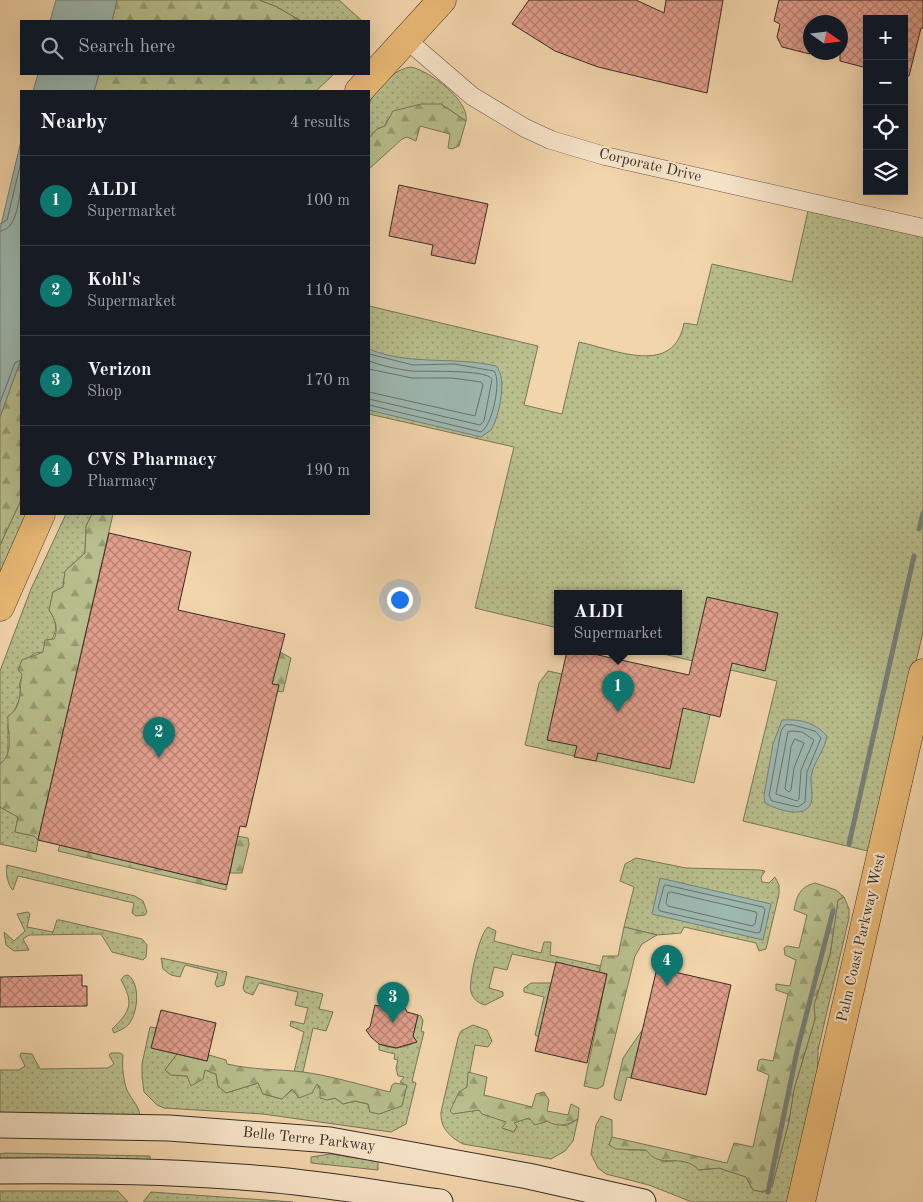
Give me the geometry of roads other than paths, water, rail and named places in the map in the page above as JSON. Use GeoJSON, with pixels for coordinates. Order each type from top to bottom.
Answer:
{"type":"FeatureCollection","features":[{"type":"Feature","properties":{"kind":"main road"},"geometry":{"type":"LineString","coordinates":[[360,90],[442,0]]}},
{"type":"Feature","properties":{"kind":"main road"},"geometry":{"type":"LineString","coordinates":[[0,607],[41,515]]}},
{"type":"Feature","properties":{"kind":"main road","name":"Palm Coast Parkway West"},"geometry":{"type":"LineString","coordinates":[[800,1202],[923,673]]}},
{"type":"Feature","properties":{"kind":"main road","name":"Belle Terre Parkway"},"geometry":{"type":"LineString","coordinates":[[0,1125],[169,1128],[330,1140],[528,1176],[643,1202]]}},
{"type":"Feature","properties":{"kind":"main road"},"geometry":{"type":"LineString","coordinates":[[0,1171],[136,1171],[252,1178],[343,1187],[440,1202]]}},
{"type":"Feature","properties":{"kind":"street","name":"Corporate Drive"},"geometry":{"type":"LineString","coordinates":[[407,40],[472,96],[524,128],[551,140],[605,156],[923,228]]}},
{"type":"Feature","properties":{"kind":"water"},"geometry":{"type":"Polygon","coordinates":[[[56,0],[117,0],[112,20],[50,20],[56,0]]]}},
{"type":"Feature","properties":{"kind":"water"},"geometry":{"type":"Polygon","coordinates":[[[38,75],[99,75],[94,90],[33,90],[38,75]]]}},
{"type":"Feature","properties":{"kind":"water"},"geometry":{"type":"Polygon","coordinates":[[[20,145],[20,362],[0,417],[0,229],[20,145]]]}},
{"type":"Feature","properties":{"kind":"water"},"geometry":{"type":"Polygon","coordinates":[[[370,349],[400,357],[496,366],[500,372],[501,398],[497,416],[491,430],[481,437],[370,410],[370,349]]]}},
{"type":"Feature","properties":{"kind":"water"},"geometry":{"type":"Polygon","coordinates":[[[782,720],[807,722],[817,727],[827,736],[812,772],[811,803],[803,811],[790,812],[765,803],[764,795],[773,744],[782,720]]]}},
{"type":"Feature","properties":{"kind":"water"},"geometry":{"type":"Polygon","coordinates":[[[660,878],[771,904],[763,940],[652,914],[660,878]]]}},
{"type":"Feature","properties":{"kind":"waterway"},"geometry":{"type":"LineString","coordinates":[[919,529],[923,513]]}},
{"type":"Feature","properties":{"kind":"waterway"},"geometry":{"type":"LineString","coordinates":[[849,844],[914,556]]}},
{"type":"Feature","properties":{"kind":"waterway"},"geometry":{"type":"LineString","coordinates":[[768,1192],[797,1051],[833,911]]}},
{"type":"Feature","properties":{"kind":"place","name":"ALDI"},"geometry":{"type":"Point","coordinates":[618,712]}},
{"type":"Feature","properties":{"kind":"place","name":"Kohl's"},"geometry":{"type":"Point","coordinates":[159,758]}},
{"type":"Feature","properties":{"kind":"place","name":"CVS Pharmacy"},"geometry":{"type":"Point","coordinates":[667,986]}},
{"type":"Feature","properties":{"kind":"place","name":"Verizon"},"geometry":{"type":"Point","coordinates":[393,1023]}}]}
